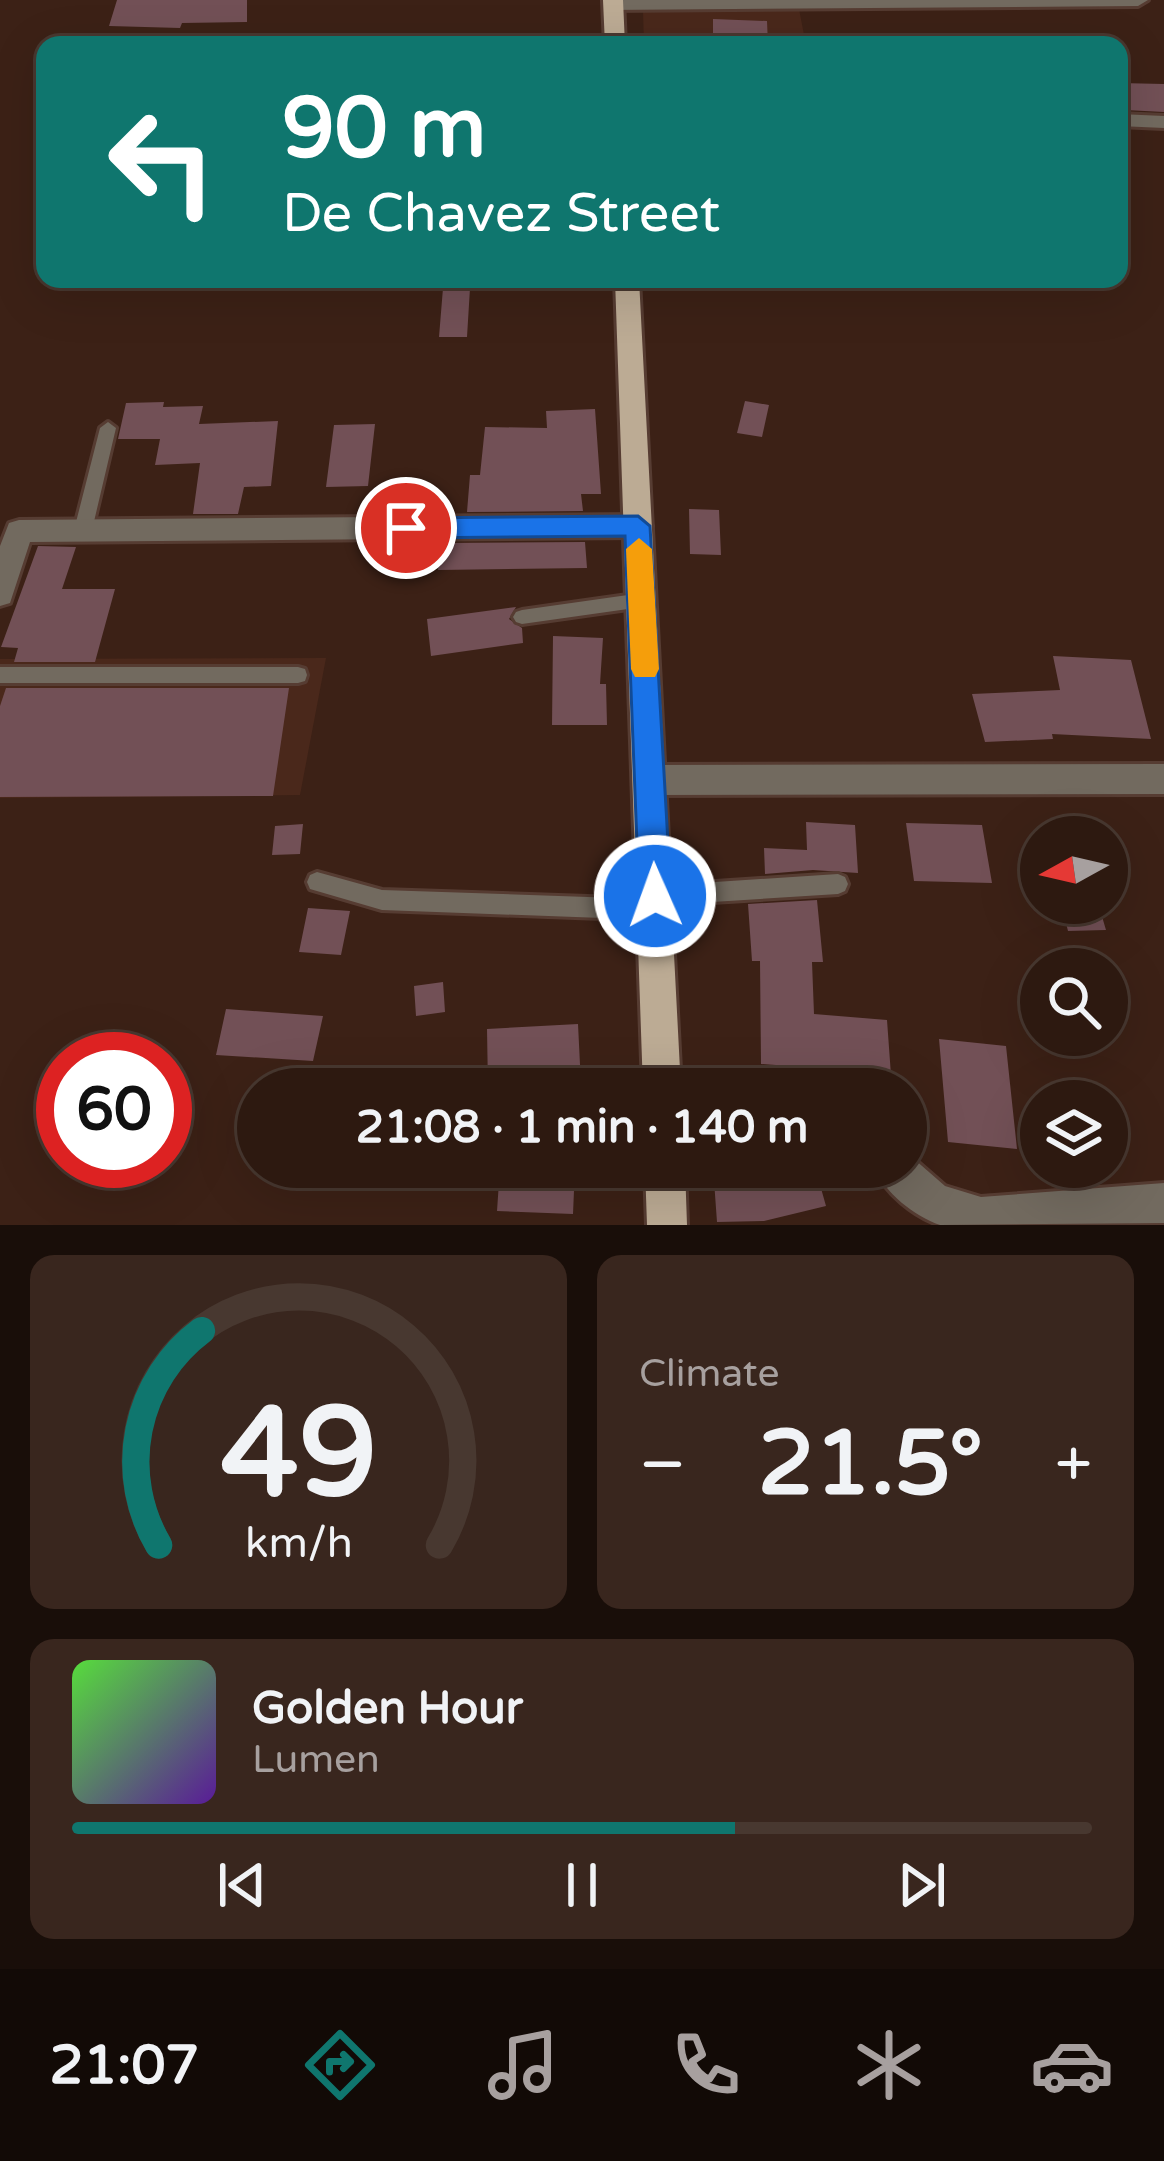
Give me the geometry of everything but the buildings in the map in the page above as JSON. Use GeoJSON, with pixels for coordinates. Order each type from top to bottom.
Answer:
{"type":"FeatureCollection","features":[{"type":"Feature","properties":{"kind":"main road"},"geometry":{"type":"LineString","coordinates":[[613,3],[615,36]]}},
{"type":"Feature","properties":{"kind":"main road"},"geometry":{"type":"LineString","coordinates":[[627,288],[661,1068]]}},
{"type":"Feature","properties":{"kind":"main road"},"geometry":{"type":"LineString","coordinates":[[666,1188],[667,1225]]}},
{"type":"Feature","properties":{"kind":"street"},"geometry":{"type":"LineString","coordinates":[[613,3],[1138,0]]}},
{"type":"Feature","properties":{"kind":"street"},"geometry":{"type":"LineString","coordinates":[[1128,120],[1164,122]]}},
{"type":"Feature","properties":{"kind":"street"},"geometry":{"type":"LineString","coordinates":[[0,594],[10,531],[638,526]]}},
{"type":"Feature","properties":{"kind":"street"},"geometry":{"type":"LineString","coordinates":[[651,780],[1164,779]]}},
{"type":"Feature","properties":{"kind":"street"},"geometry":{"type":"LineString","coordinates":[[917,1188],[934,1203],[982,1217],[1164,1203]]}},
{"type":"Feature","properties":{"kind":"lane"},"geometry":{"type":"LineString","coordinates":[[83,530],[108,428]]}},
{"type":"Feature","properties":{"kind":"lane"},"geometry":{"type":"LineString","coordinates":[[522,617],[642,600]]}},
{"type":"Feature","properties":{"kind":"lane"},"geometry":{"type":"LineString","coordinates":[[0,675],[298,675]]}},
{"type":"Feature","properties":{"kind":"lane"},"geometry":{"type":"LineString","coordinates":[[317,882],[382,900],[656,903],[838,884]]}},
{"type":"Feature","properties":{"kind":"shaded area"},"geometry":{"type":"Polygon","coordinates":[[[799,9],[804,36],[644,36],[643,11],[799,9]]]}},
{"type":"Feature","properties":{"kind":"shaded area"},"geometry":{"type":"Polygon","coordinates":[[[326,658],[300,795],[0,798],[0,659],[326,658]]]}},
{"type":"Feature","properties":{"kind":"slow traffic"},"geometry":{"type":"LineString","coordinates":[[639,549],[645,669]]}},
{"type":"Feature","properties":{"kind":"route"},"geometry":{"type":"LineString","coordinates":[[406,528],[638,526],[655,896]]}}]}
